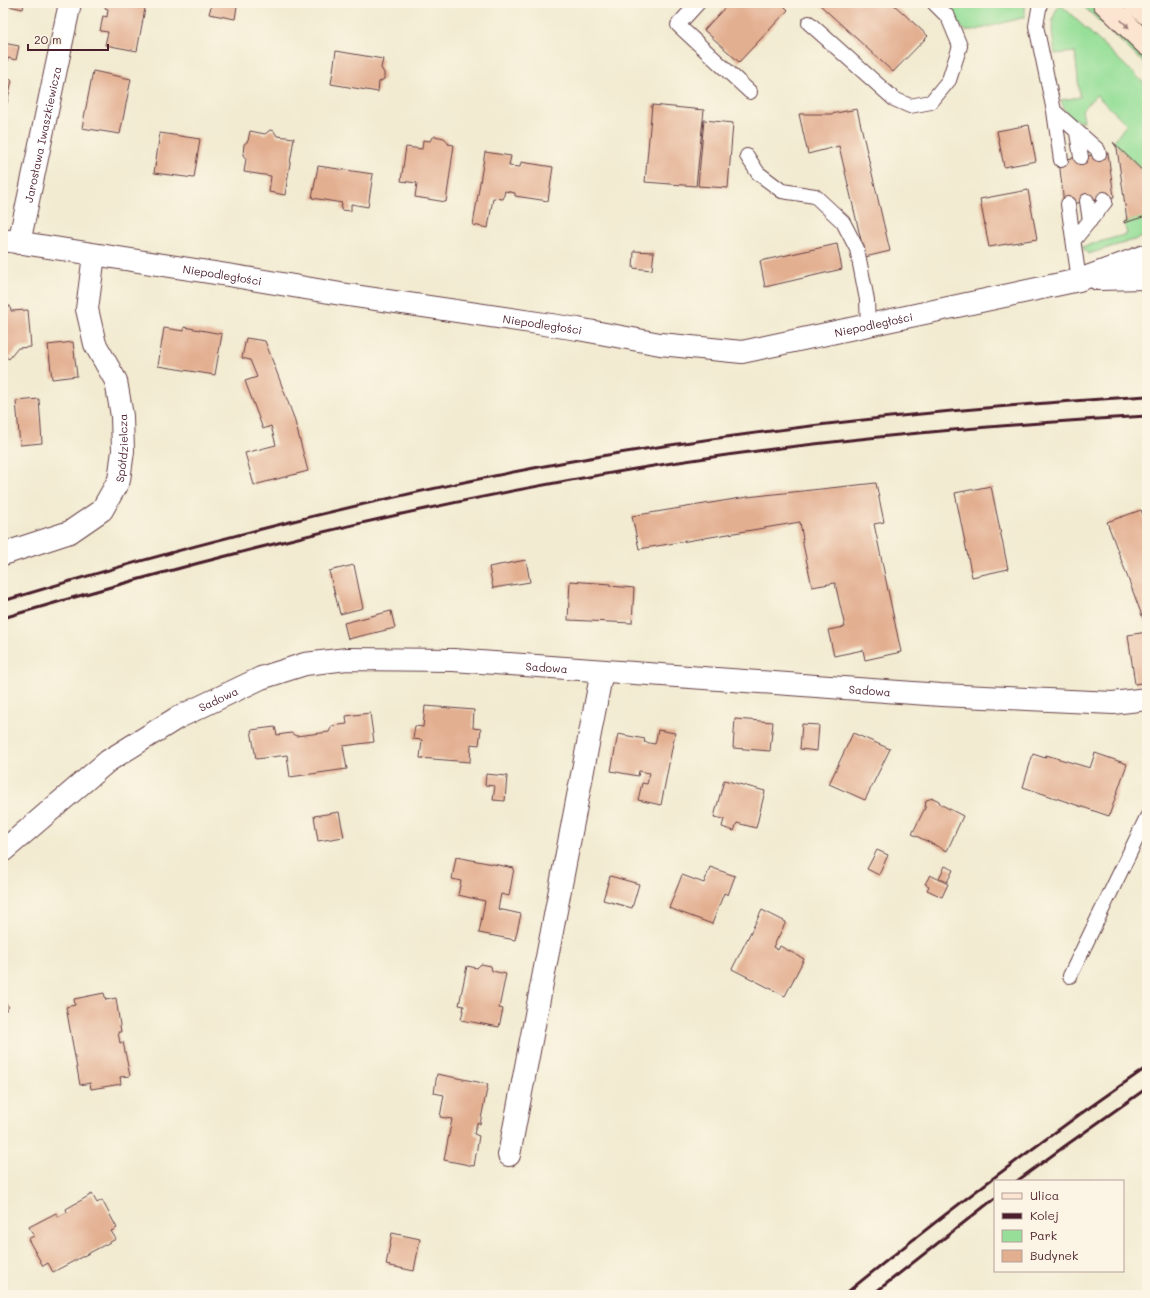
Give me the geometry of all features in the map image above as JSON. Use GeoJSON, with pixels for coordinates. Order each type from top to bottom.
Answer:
{"type":"FeatureCollection","features":[{"type":"Feature","properties":{"kind":"main road"},"geometry":{"type":"LineString","coordinates":[[1104,3],[1147,45]]}},
{"type":"Feature","properties":{"kind":"main road"},"geometry":{"type":"LineString","coordinates":[[1135,3],[1147,14]]}},
{"type":"Feature","properties":{"kind":"street","name":"Jarosława Iwaszkiewicza"},"geometry":{"type":"LineString","coordinates":[[11,242],[70,3]]}},
{"type":"Feature","properties":{"kind":"street","name":"Niepodległości"},"geometry":{"type":"LineString","coordinates":[[11,242],[341,294],[578,329],[660,344],[742,352],[1079,280],[1147,255]]}},
{"type":"Feature","properties":{"kind":"street","name":"Spółdzielcza"},"geometry":{"type":"LineString","coordinates":[[3,554],[70,532],[102,510],[119,480],[123,451],[122,416],[116,381],[95,344],[87,309],[94,255]]}},
{"type":"Feature","properties":{"kind":"street","name":"Niepodległości"},"geometry":{"type":"LineString","coordinates":[[1079,280],[1147,278]]}},
{"type":"Feature","properties":{"kind":"street","name":"Sadowa"},"geometry":{"type":"LineString","coordinates":[[3,851],[108,761],[177,718],[261,678],[305,664],[347,658],[446,660],[941,695],[1112,703],[1147,698]]}},
{"type":"Feature","properties":{"kind":"street"},"geometry":{"type":"LineString","coordinates":[[509,1155],[602,671]]}},
{"type":"Feature","properties":{"kind":"lane"},"geometry":{"type":"LineString","coordinates":[[698,3],[678,25],[750,92]]}},
{"type":"Feature","properties":{"kind":"lane"},"geometry":{"type":"LineString","coordinates":[[809,23],[894,98],[910,106],[931,102],[949,80],[960,46],[948,17],[934,3]]}},
{"type":"Feature","properties":{"kind":"lane"},"geometry":{"type":"LineString","coordinates":[[1040,3],[1036,26],[1054,111],[1061,160]]}},
{"type":"Feature","properties":{"kind":"lane"},"geometry":{"type":"LineString","coordinates":[[1054,111],[1077,133],[1098,150],[1099,154]]}},
{"type":"Feature","properties":{"kind":"lane"},"geometry":{"type":"LineString","coordinates":[[1077,133],[1081,157]]}},
{"type":"Feature","properties":{"kind":"lane"},"geometry":{"type":"LineString","coordinates":[[747,156],[758,173],[782,191],[815,196],[843,222],[857,249],[867,300],[868,325]]}},
{"type":"Feature","properties":{"kind":"lane"},"geometry":{"type":"LineString","coordinates":[[1074,240],[1105,202],[1104,199]]}},
{"type":"Feature","properties":{"kind":"lane"},"geometry":{"type":"LineString","coordinates":[[1087,201],[1090,221]]}},
{"type":"Feature","properties":{"kind":"lane"},"geometry":{"type":"LineString","coordinates":[[1068,204],[1079,280]]}},
{"type":"Feature","properties":{"kind":"lane"},"geometry":{"type":"LineString","coordinates":[[1070,976],[1147,817]]}},
{"type":"Feature","properties":{"kind":"green space"},"geometry":{"type":"Polygon","coordinates":[[[942,3],[1025,3],[1025,17],[973,31],[966,31],[960,26],[942,3]]]}},
{"type":"Feature","properties":{"kind":"green space"},"geometry":{"type":"Polygon","coordinates":[[[1080,3],[1091,4],[1147,57],[1147,66],[1080,3]]]}},
{"type":"Feature","properties":{"kind":"green space"},"geometry":{"type":"Polygon","coordinates":[[[1060,4],[1147,86],[1147,175],[1113,142],[1127,124],[1096,95],[1082,110],[1083,122],[1078,121],[1068,115],[1064,108],[1061,100],[1080,97],[1075,52],[1055,54],[1052,28],[1056,10],[1060,4]]]}},
{"type":"Feature","properties":{"kind":"green space"},"geometry":{"type":"Polygon","coordinates":[[[1147,214],[1147,236],[1088,254],[1082,247],[1127,234],[1124,223],[1147,214]]]}},
{"type":"Feature","properties":{"kind":"building"},"geometry":{"type":"Polygon","coordinates":[[[3,3],[24,3],[23,9],[3,5],[3,3]]]}},
{"type":"Feature","properties":{"kind":"building"},"geometry":{"type":"Polygon","coordinates":[[[106,3],[146,3],[137,51],[105,45],[108,32],[100,31],[103,16],[107,17],[108,9],[105,8],[106,3]]]}},
{"type":"Feature","properties":{"kind":"building"},"geometry":{"type":"Polygon","coordinates":[[[212,3],[224,3],[237,6],[235,19],[209,14],[212,3]]]}},
{"type":"Feature","properties":{"kind":"building"},"geometry":{"type":"Polygon","coordinates":[[[729,3],[781,3],[788,10],[739,62],[704,30],[729,3]]]}},
{"type":"Feature","properties":{"kind":"building"},"geometry":{"type":"Polygon","coordinates":[[[820,3],[892,3],[928,36],[893,72],[821,6],[822,4],[820,3]]]}},
{"type":"Feature","properties":{"kind":"building"},"geometry":{"type":"Polygon","coordinates":[[[3,43],[19,46],[16,60],[8,58],[4,75],[3,43]]]}},
{"type":"Feature","properties":{"kind":"building"},"geometry":{"type":"Polygon","coordinates":[[[336,51],[383,59],[381,68],[384,73],[384,79],[379,82],[378,92],[331,84],[336,51]]]}},
{"type":"Feature","properties":{"kind":"building"},"geometry":{"type":"Polygon","coordinates":[[[93,71],[131,79],[120,134],[82,128],[93,71]]]}},
{"type":"Feature","properties":{"kind":"building"},"geometry":{"type":"Polygon","coordinates":[[[3,78],[12,80],[6,107],[3,106],[3,78]]]}},
{"type":"Feature","properties":{"kind":"building"},"geometry":{"type":"Polygon","coordinates":[[[652,105],[704,110],[696,186],[645,182],[652,105]]]}},
{"type":"Feature","properties":{"kind":"building"},"geometry":{"type":"Polygon","coordinates":[[[857,109],[890,251],[865,257],[839,146],[808,154],[799,114],[831,114],[857,109]]]}},
{"type":"Feature","properties":{"kind":"building"},"geometry":{"type":"Polygon","coordinates":[[[704,120],[733,123],[728,188],[698,186],[704,120]]]}},
{"type":"Feature","properties":{"kind":"building"},"geometry":{"type":"Polygon","coordinates":[[[1029,125],[1036,161],[1004,167],[997,131],[1029,125]]]}},
{"type":"Feature","properties":{"kind":"building"},"geometry":{"type":"Polygon","coordinates":[[[270,130],[274,131],[277,136],[294,138],[285,195],[269,192],[271,176],[244,172],[246,159],[243,155],[244,144],[248,141],[250,131],[265,134],[270,130]]]}},
{"type":"Feature","properties":{"kind":"building"},"geometry":{"type":"Polygon","coordinates":[[[160,133],[200,139],[194,178],[154,173],[160,133]]]}},
{"type":"Feature","properties":{"kind":"building"},"geometry":{"type":"Polygon","coordinates":[[[435,136],[444,138],[448,144],[454,145],[446,202],[415,197],[417,183],[401,181],[406,147],[422,149],[423,140],[430,141],[435,136]]]}},
{"type":"Feature","properties":{"kind":"building"},"geometry":{"type":"Polygon","coordinates":[[[1113,142],[1147,175],[1147,214],[1143,217],[1124,223],[1124,221],[1127,220],[1117,148],[1113,142]]]}},
{"type":"Feature","properties":{"kind":"building"},"geometry":{"type":"Polygon","coordinates":[[[485,152],[511,156],[509,166],[520,167],[521,162],[553,167],[548,201],[515,196],[515,193],[505,191],[503,199],[493,198],[488,228],[473,225],[485,152]]]}},
{"type":"Feature","properties":{"kind":"building"},"geometry":{"type":"Polygon","coordinates":[[[1108,153],[1114,197],[1064,205],[1059,160],[1108,153]]]}},
{"type":"Feature","properties":{"kind":"building"},"geometry":{"type":"Polygon","coordinates":[[[318,166],[373,174],[368,207],[351,204],[351,211],[341,210],[342,203],[312,198],[318,166]]]}},
{"type":"Feature","properties":{"kind":"building"},"geometry":{"type":"Polygon","coordinates":[[[1028,190],[1037,239],[989,247],[980,199],[1028,190]]]}},
{"type":"Feature","properties":{"kind":"building"},"geometry":{"type":"Polygon","coordinates":[[[837,244],[842,269],[765,287],[760,261],[837,244]]]}},
{"type":"Feature","properties":{"kind":"building"},"geometry":{"type":"Polygon","coordinates":[[[634,251],[654,252],[652,270],[633,268],[634,251]]]}},
{"type":"Feature","properties":{"kind":"building"},"geometry":{"type":"Polygon","coordinates":[[[3,306],[10,306],[11,311],[28,310],[31,347],[18,348],[9,359],[3,355],[3,306]]]}},
{"type":"Feature","properties":{"kind":"building"},"geometry":{"type":"Polygon","coordinates":[[[184,327],[222,334],[215,375],[158,366],[164,328],[184,331],[184,327]]]}},
{"type":"Feature","properties":{"kind":"building"},"geometry":{"type":"Polygon","coordinates":[[[246,338],[265,341],[294,418],[308,471],[254,485],[245,453],[276,445],[271,426],[263,429],[245,381],[257,377],[250,360],[242,358],[246,338]]]}},
{"type":"Feature","properties":{"kind":"building"},"geometry":{"type":"Polygon","coordinates":[[[73,342],[77,376],[52,379],[48,345],[73,342]]]}},
{"type":"Feature","properties":{"kind":"building"},"geometry":{"type":"Polygon","coordinates":[[[39,399],[42,443],[20,445],[16,401],[39,399]]]}},
{"type":"Feature","properties":{"kind":"building"},"geometry":{"type":"Polygon","coordinates":[[[876,483],[884,522],[874,524],[901,652],[865,660],[863,650],[834,656],[828,630],[845,627],[835,583],[812,587],[800,522],[639,549],[632,516],[747,497],[876,483]]]}},
{"type":"Feature","properties":{"kind":"building"},"geometry":{"type":"Polygon","coordinates":[[[991,486],[1008,569],[972,577],[955,493],[991,486]]]}},
{"type":"Feature","properties":{"kind":"building"},"geometry":{"type":"Polygon","coordinates":[[[1141,510],[1147,526],[1147,629],[1107,522],[1141,510]]]}},
{"type":"Feature","properties":{"kind":"building"},"geometry":{"type":"Polygon","coordinates":[[[526,560],[530,582],[493,588],[489,567],[526,560]]]}},
{"type":"Feature","properties":{"kind":"building"},"geometry":{"type":"Polygon","coordinates":[[[354,565],[363,608],[340,614],[329,571],[354,565]]]}},
{"type":"Feature","properties":{"kind":"building"},"geometry":{"type":"Polygon","coordinates":[[[570,581],[610,584],[610,586],[634,588],[632,623],[568,620],[570,581]]]}},
{"type":"Feature","properties":{"kind":"building"},"geometry":{"type":"Polygon","coordinates":[[[391,611],[395,628],[348,639],[344,623],[391,611]]]}},
{"type":"Feature","properties":{"kind":"building"},"geometry":{"type":"Polygon","coordinates":[[[1147,632],[1147,682],[1135,684],[1128,635],[1147,632]]]}},
{"type":"Feature","properties":{"kind":"building"},"geometry":{"type":"Polygon","coordinates":[[[425,706],[474,710],[473,728],[481,729],[479,745],[471,744],[470,762],[420,758],[422,740],[413,739],[415,726],[423,727],[425,706]]]}},
{"type":"Feature","properties":{"kind":"building"},"geometry":{"type":"Polygon","coordinates":[[[370,713],[374,742],[343,746],[347,769],[290,777],[287,755],[256,759],[251,730],[275,727],[277,735],[291,733],[296,736],[329,732],[332,726],[347,724],[346,716],[370,713]]]}},
{"type":"Feature","properties":{"kind":"building"},"geometry":{"type":"Polygon","coordinates":[[[735,719],[773,722],[770,751],[733,748],[735,719]]]}},
{"type":"Feature","properties":{"kind":"building"},"geometry":{"type":"Polygon","coordinates":[[[802,724],[819,725],[817,751],[800,749],[802,724]]]}},
{"type":"Feature","properties":{"kind":"building"},"geometry":{"type":"Polygon","coordinates":[[[658,730],[675,733],[661,805],[638,800],[642,783],[647,784],[650,773],[639,771],[638,776],[611,771],[618,734],[645,739],[644,742],[655,744],[658,730]]]}},
{"type":"Feature","properties":{"kind":"building"},"geometry":{"type":"Polygon","coordinates":[[[853,733],[890,749],[865,800],[829,784],[853,733]]]}},
{"type":"Feature","properties":{"kind":"building"},"geometry":{"type":"Polygon","coordinates":[[[1095,753],[1127,764],[1109,816],[1023,787],[1033,754],[1045,758],[1046,755],[1090,768],[1095,753]]]}},
{"type":"Feature","properties":{"kind":"building"},"geometry":{"type":"Polygon","coordinates":[[[486,774],[507,776],[505,801],[493,800],[495,786],[485,785],[486,774]]]}},
{"type":"Feature","properties":{"kind":"building"},"geometry":{"type":"Polygon","coordinates":[[[724,780],[765,791],[756,828],[737,823],[734,831],[722,827],[724,819],[714,817],[724,780]]]}},
{"type":"Feature","properties":{"kind":"building"},"geometry":{"type":"Polygon","coordinates":[[[933,798],[939,801],[940,804],[963,816],[947,851],[912,834],[925,808],[926,800],[933,798]]]}},
{"type":"Feature","properties":{"kind":"building"},"geometry":{"type":"Polygon","coordinates":[[[339,812],[344,837],[318,841],[314,816],[339,812]]]}},
{"type":"Feature","properties":{"kind":"building"},"geometry":{"type":"Polygon","coordinates":[[[877,850],[888,855],[879,875],[867,869],[877,850]]]}},
{"type":"Feature","properties":{"kind":"building"},"geometry":{"type":"Polygon","coordinates":[[[456,857],[514,868],[509,896],[501,894],[498,909],[521,914],[515,940],[479,933],[485,901],[458,895],[461,881],[452,879],[456,857]]]}},
{"type":"Feature","properties":{"kind":"building"},"geometry":{"type":"Polygon","coordinates":[[[945,866],[953,870],[947,882],[939,878],[945,866]]]}},
{"type":"Feature","properties":{"kind":"building"},"geometry":{"type":"Polygon","coordinates":[[[710,867],[735,876],[728,895],[724,893],[712,924],[669,908],[682,875],[704,883],[710,867]]]}},
{"type":"Feature","properties":{"kind":"building"},"geometry":{"type":"Polygon","coordinates":[[[930,875],[948,884],[942,897],[927,890],[929,886],[925,884],[930,875]]]}},
{"type":"Feature","properties":{"kind":"building"},"geometry":{"type":"Polygon","coordinates":[[[610,876],[639,884],[632,908],[603,900],[610,876]]]}},
{"type":"Feature","properties":{"kind":"building"},"geometry":{"type":"Polygon","coordinates":[[[762,910],[786,922],[773,947],[778,950],[780,946],[804,959],[785,996],[732,969],[762,910]]]}},
{"type":"Feature","properties":{"kind":"building"},"geometry":{"type":"Polygon","coordinates":[[[481,964],[491,966],[492,971],[506,974],[499,1008],[503,1009],[499,1027],[461,1020],[464,1006],[459,1005],[467,966],[477,968],[481,964]]]}},
{"type":"Feature","properties":{"kind":"building"},"geometry":{"type":"Polygon","coordinates":[[[104,993],[106,1000],[116,998],[121,1032],[118,1032],[120,1043],[123,1042],[130,1076],[120,1077],[121,1084],[91,1089],[90,1083],[80,1085],[66,1007],[75,1005],[74,999],[104,993]]]}},
{"type":"Feature","properties":{"kind":"building"},"geometry":{"type":"Polygon","coordinates":[[[3,1000],[9,1007],[3,1013],[3,1000]]]}},
{"type":"Feature","properties":{"kind":"building"},"geometry":{"type":"Polygon","coordinates":[[[437,1074],[488,1084],[480,1124],[477,1123],[474,1134],[479,1136],[474,1166],[444,1160],[452,1119],[440,1117],[444,1095],[434,1093],[437,1074]]]}},
{"type":"Feature","properties":{"kind":"building"},"geometry":{"type":"Polygon","coordinates":[[[92,1194],[97,1203],[102,1200],[117,1228],[111,1231],[116,1239],[53,1272],[48,1263],[43,1266],[28,1239],[34,1236],[29,1227],[56,1213],[58,1217],[67,1212],[66,1209],[92,1194]]]}},
{"type":"Feature","properties":{"kind":"building"},"geometry":{"type":"Polygon","coordinates":[[[392,1233],[420,1239],[414,1271],[386,1265],[392,1233]]]}},
{"type":"Feature","properties":{"kind":"railway"},"geometry":{"type":"LineString","coordinates":[[3,601],[72,580],[282,524],[423,491],[566,462],[783,429],[928,413],[1147,396]]}},
{"type":"Feature","properties":{"kind":"railway"},"geometry":{"type":"LineString","coordinates":[[3,618],[159,573],[317,533],[475,498],[555,483],[635,469],[762,450],[954,430],[1147,416]]}},
{"type":"Feature","properties":{"kind":"railway"},"geometry":{"type":"LineString","coordinates":[[844,1295],[993,1178],[1147,1067]]}},
{"type":"Feature","properties":{"kind":"railway"},"geometry":{"type":"LineString","coordinates":[[1018,1180],[1147,1088]]}},
{"type":"Feature","properties":{"kind":"railway"},"geometry":{"type":"LineString","coordinates":[[872,1295],[994,1199]]}}]}
